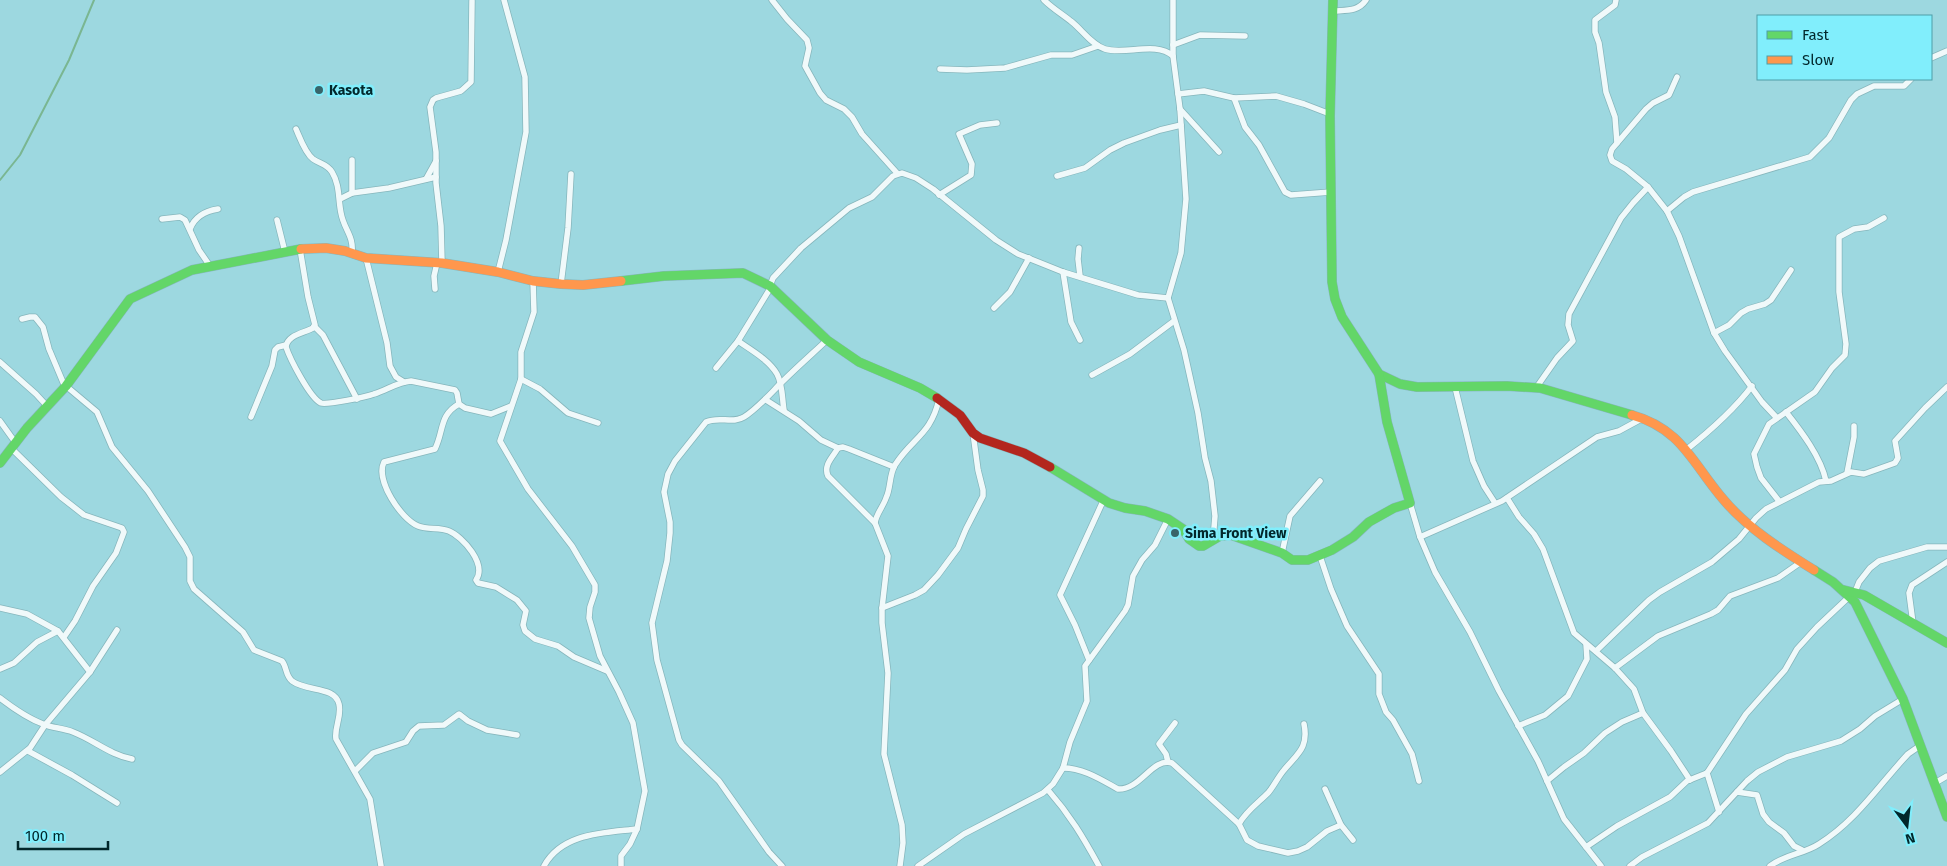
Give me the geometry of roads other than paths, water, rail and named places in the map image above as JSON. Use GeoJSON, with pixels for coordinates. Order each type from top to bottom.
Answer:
{"type":"FeatureCollection","features":[{"type":"Feature","properties":{"kind":"street"},"geometry":{"type":"LineString","coordinates":[[498,272],[506,240],[526,132],[527,114],[522,62],[504,0]]}},
{"type":"Feature","properties":{"kind":"street"},"geometry":{"type":"LineString","coordinates":[[772,0],[807,40],[809,48],[805,66],[820,93],[826,100],[852,117],[862,134],[897,174]]}},
{"type":"Feature","properties":{"kind":"street"},"geometry":{"type":"LineString","coordinates":[[1044,0],[1098,46],[1120,51],[1163,49],[1173,56]]}},
{"type":"Feature","properties":{"kind":"street"},"geometry":{"type":"LineString","coordinates":[[1173,0],[1173,56],[1182,125],[1186,199],[1183,241],[1168,298],[1184,350],[1211,481],[1215,516],[1213,540]]}},
{"type":"Feature","properties":{"kind":"street"},"geometry":{"type":"LineString","coordinates":[[1333,0],[1330,114],[1331,268],[1335,299],[1346,323],[1378,374],[1387,422],[1410,503],[1420,537],[1435,572],[1470,632],[1547,781],[1564,818],[1601,866]]}},
{"type":"Feature","properties":{"kind":"street"},"geometry":{"type":"LineString","coordinates":[[1333,11],[1353,10],[1359,8],[1366,0]]}},
{"type":"Feature","properties":{"kind":"street"},"geometry":{"type":"LineString","coordinates":[[1616,0],[1615,6],[1596,20],[1594,26],[1599,43],[1606,92],[1615,117],[1617,143]]}},
{"type":"Feature","properties":{"kind":"street"},"geometry":{"type":"LineString","coordinates":[[435,289],[434,276],[440,263],[441,226],[430,107],[436,98],[461,91],[471,82],[472,1]]}},
{"type":"Feature","properties":{"kind":"street"},"geometry":{"type":"LineString","coordinates":[[1173,44],[1200,35],[1245,36]]}},
{"type":"Feature","properties":{"kind":"street"},"geometry":{"type":"LineString","coordinates":[[940,69],[1005,68],[1051,55],[1072,55],[1098,46]]}},
{"type":"Feature","properties":{"kind":"street"},"geometry":{"type":"LineString","coordinates":[[1932,58],[1947,51]]}},
{"type":"Feature","properties":{"kind":"street"},"geometry":{"type":"LineString","coordinates":[[1677,77],[1669,95],[1646,109],[1617,143],[1610,153],[1612,161],[1635,175],[1667,210],[1679,236],[1714,333],[1768,411],[1776,417]]}},
{"type":"Feature","properties":{"kind":"street"},"geometry":{"type":"LineString","coordinates":[[1667,210],[1693,192],[1810,157],[1829,138],[1857,94],[1874,86],[1904,86],[1910,80]]}},
{"type":"Feature","properties":{"kind":"street"},"geometry":{"type":"LineString","coordinates":[[1178,94],[1204,91],[1234,98],[1276,96],[1330,114]]}},
{"type":"Feature","properties":{"kind":"street"},"geometry":{"type":"LineString","coordinates":[[1234,98],[1245,127],[1260,145],[1285,192],[1291,195],[1331,192]]}},
{"type":"Feature","properties":{"kind":"street"},"geometry":{"type":"LineString","coordinates":[[1180,109],[1219,152]]}},
{"type":"Feature","properties":{"kind":"street"},"geometry":{"type":"LineString","coordinates":[[939,195],[970,175],[972,164],[959,134],[980,125],[997,123]]}},
{"type":"Feature","properties":{"kind":"street"},"geometry":{"type":"LineString","coordinates":[[1057,176],[1085,168],[1110,150],[1124,143],[1160,130],[1182,125]]}},
{"type":"Feature","properties":{"kind":"street"},"geometry":{"type":"LineString","coordinates":[[296,129],[309,154],[332,172],[340,199],[341,213],[353,243],[352,254]]}},
{"type":"Feature","properties":{"kind":"street"},"geometry":{"type":"LineString","coordinates":[[352,160],[352,193]]}},
{"type":"Feature","properties":{"kind":"street"},"geometry":{"type":"LineString","coordinates":[[426,179],[436,161]]}},
{"type":"Feature","properties":{"kind":"street"},"geometry":{"type":"LineString","coordinates":[[561,284],[568,228],[571,174]]}},
{"type":"Feature","properties":{"kind":"street"},"geometry":{"type":"LineString","coordinates":[[716,368],[738,341],[770,287],[773,278],[801,248],[852,205],[872,197],[897,174],[907,174],[916,178],[1008,248],[1029,258],[1063,272],[1138,295],[1168,298]]}},
{"type":"Feature","properties":{"kind":"street"},"geometry":{"type":"LineString","coordinates":[[340,199],[352,193],[416,183],[436,177]]}},
{"type":"Feature","properties":{"kind":"street"},"geometry":{"type":"LineString","coordinates":[[1536,388],[1557,358],[1573,340],[1568,325],[1569,314],[1621,218],[1632,202],[1648,187]]}},
{"type":"Feature","properties":{"kind":"street"},"geometry":{"type":"LineString","coordinates":[[190,229],[194,221],[204,213],[218,209]]}},
{"type":"Feature","properties":{"kind":"street"},"geometry":{"type":"LineString","coordinates":[[162,219],[180,218],[187,223],[199,250],[210,266]]}},
{"type":"Feature","properties":{"kind":"street"},"geometry":{"type":"LineString","coordinates":[[1779,502],[1761,478],[1754,454],[1765,429],[1776,417],[1815,392],[1832,368],[1845,355],[1846,344],[1839,292],[1839,237],[1854,229],[1868,227],[1884,218]]}},
{"type":"Feature","properties":{"kind":"street"},"geometry":{"type":"LineString","coordinates":[[277,220],[285,252]]}},
{"type":"Feature","properties":{"kind":"street"},"geometry":{"type":"LineString","coordinates":[[0,463],[13,445],[66,386],[118,312],[130,300],[183,272],[300,249],[337,248],[366,258],[440,263],[498,272],[533,281],[561,284],[583,285],[637,278],[743,273],[770,287],[827,340],[859,362],[920,388],[939,399],[960,416],[973,433],[985,441],[1024,453],[1041,461],[1104,499],[1124,508],[1145,511],[1168,519],[1182,529],[1189,539],[1199,546],[1203,546],[1220,536],[1231,535],[1282,553],[1298,561],[1308,560],[1320,556],[1353,537],[1368,522],[1394,508],[1410,503]]}},
{"type":"Feature","properties":{"kind":"street"},"geometry":{"type":"LineString","coordinates":[[1079,248],[1080,276]]}},
{"type":"Feature","properties":{"kind":"street"},"geometry":{"type":"LineString","coordinates":[[300,249],[314,326],[323,335],[357,399]]}},
{"type":"Feature","properties":{"kind":"street"},"geometry":{"type":"LineString","coordinates":[[366,258],[387,343],[390,366],[396,377],[404,382]]}},
{"type":"Feature","properties":{"kind":"street"},"geometry":{"type":"LineString","coordinates":[[994,308],[1010,292],[1029,258]]}},
{"type":"Feature","properties":{"kind":"street"},"geometry":{"type":"LineString","coordinates":[[1714,333],[1748,309],[1772,300],[1790,270]]}},
{"type":"Feature","properties":{"kind":"street"},"geometry":{"type":"LineString","coordinates":[[1063,272],[1071,322],[1080,340]]}},
{"type":"Feature","properties":{"kind":"street"},"geometry":{"type":"LineString","coordinates":[[533,281],[534,312],[521,352],[521,379],[500,441],[534,498],[572,546],[595,585],[589,618],[600,656],[633,723],[640,754],[645,791],[637,829],[630,844],[621,856],[621,866]]}},
{"type":"Feature","properties":{"kind":"street"},"geometry":{"type":"LineString","coordinates":[[22,319],[30,316],[35,318],[43,327],[49,349],[66,386],[97,412],[112,447],[148,491],[185,547],[190,557],[190,581],[194,589],[243,632],[254,650],[282,661],[286,673],[291,680],[306,688],[330,692],[335,695],[340,714],[335,731],[336,739],[370,799],[381,866]]}},
{"type":"Feature","properties":{"kind":"street"},"geometry":{"type":"LineString","coordinates":[[1092,375],[1130,354],[1174,321]]}},
{"type":"Feature","properties":{"kind":"street"},"geometry":{"type":"LineString","coordinates":[[251,417],[272,366],[275,350],[286,345],[296,335],[310,330],[314,326]]}},
{"type":"Feature","properties":{"kind":"street"},"geometry":{"type":"LineString","coordinates":[[782,866],[769,852],[719,781],[682,746],[656,660],[652,623],[667,561],[670,522],[664,492],[670,468],[706,422],[740,419],[766,400],[780,384],[827,340]]}},
{"type":"Feature","properties":{"kind":"street"},"geometry":{"type":"LineString","coordinates":[[738,341],[767,362],[776,373],[780,384],[784,410]]}},
{"type":"Feature","properties":{"kind":"street"},"geometry":{"type":"LineString","coordinates":[[286,345],[292,362],[310,391],[317,400],[325,404],[376,394],[404,382],[423,383],[455,390],[458,393],[459,404]]}},
{"type":"Feature","properties":{"kind":"street"},"geometry":{"type":"LineString","coordinates":[[0,362],[47,406]]}},
{"type":"Feature","properties":{"kind":"street"},"geometry":{"type":"LineString","coordinates":[[1378,374],[1400,384],[1417,387],[1536,388],[1643,418],[1670,433],[1686,450],[1723,500],[1780,549],[1850,592],[1864,594],[1947,643]]}},
{"type":"Feature","properties":{"kind":"street"},"geometry":{"type":"LineString","coordinates":[[521,379],[540,389],[568,413],[598,423]]}},
{"type":"Feature","properties":{"kind":"street"},"geometry":{"type":"LineString","coordinates":[[1686,450],[1717,426],[1752,386]]}},
{"type":"Feature","properties":{"kind":"street"},"geometry":{"type":"LineString","coordinates":[[1455,387],[1473,461],[1484,486],[1495,503]]}},
{"type":"Feature","properties":{"kind":"street"},"geometry":{"type":"LineString","coordinates":[[1596,651],[1649,600],[1712,562],[1738,540],[1766,509],[1826,480],[1835,480],[1847,473],[1864,474],[1895,463],[1898,458],[1895,441],[1947,387]]}},
{"type":"Feature","properties":{"kind":"street"},"geometry":{"type":"LineString","coordinates":[[875,523],[886,498],[894,467],[903,454],[927,428],[936,411],[939,399]]}},
{"type":"Feature","properties":{"kind":"street"},"geometry":{"type":"LineString","coordinates":[[766,400],[799,420],[821,440],[838,448],[849,449],[894,467]]}},
{"type":"Feature","properties":{"kind":"street"},"geometry":{"type":"LineString","coordinates":[[459,404],[465,408],[491,414],[511,406]]}},
{"type":"Feature","properties":{"kind":"street"},"geometry":{"type":"LineString","coordinates":[[459,404],[452,407],[446,415],[435,449],[384,462],[382,469],[388,494],[413,523],[419,527],[450,531],[474,553],[480,572],[476,580],[478,583],[496,587],[522,605],[527,615],[523,625],[529,635],[542,643],[558,646],[574,658],[607,671]]}},
{"type":"Feature","properties":{"kind":"street"},"geometry":{"type":"LineString","coordinates":[[1786,412],[1820,462],[1826,480]]}},
{"type":"Feature","properties":{"kind":"street"},"geometry":{"type":"LineString","coordinates":[[1420,537],[1507,498],[1597,437],[1619,430],[1643,418]]}},
{"type":"Feature","properties":{"kind":"street"},"geometry":{"type":"LineString","coordinates":[[0,421],[13,445],[61,497],[84,515],[122,528],[124,532],[116,553],[93,586],[76,621],[64,637]]}},
{"type":"Feature","properties":{"kind":"street"},"geometry":{"type":"LineString","coordinates":[[1847,473],[1854,437],[1854,426]]}},
{"type":"Feature","properties":{"kind":"street"},"geometry":{"type":"LineString","coordinates":[[882,608],[924,590],[946,566],[958,548],[983,496],[984,490],[978,470],[973,433]]}},
{"type":"Feature","properties":{"kind":"street"},"geometry":{"type":"LineString","coordinates":[[838,448],[827,465],[826,472],[875,523],[888,556],[882,608],[888,673],[884,754],[902,826],[903,843],[900,866]]}},
{"type":"Feature","properties":{"kind":"street"},"geometry":{"type":"LineString","coordinates":[[1282,553],[1290,516],[1320,481]]}},
{"type":"Feature","properties":{"kind":"street"},"geometry":{"type":"LineString","coordinates":[[1507,498],[1519,517],[1537,539],[1558,588],[1574,633],[1615,668],[1636,693],[1643,713],[1671,750],[1690,780]]}},
{"type":"Feature","properties":{"kind":"street"},"geometry":{"type":"LineString","coordinates":[[1089,660],[1060,595],[1104,499]]}},
{"type":"Feature","properties":{"kind":"street"},"geometry":{"type":"LineString","coordinates":[[918,866],[964,834],[1048,790],[1062,768],[1070,742],[1087,701],[1085,668],[1126,611],[1133,576],[1142,560],[1155,545],[1168,519]]}},
{"type":"Feature","properties":{"kind":"street"},"geometry":{"type":"LineString","coordinates":[[1586,847],[1617,826],[1670,797],[1690,780],[1707,773],[1746,714],[1785,670],[1797,649],[1878,561],[1927,547],[1947,546]]}},
{"type":"Feature","properties":{"kind":"street"},"geometry":{"type":"LineString","coordinates":[[1320,556],[1331,589],[1347,626],[1379,674],[1379,694],[1386,712],[1411,751],[1418,781]]}},
{"type":"Feature","properties":{"kind":"street"},"geometry":{"type":"LineString","coordinates":[[1615,668],[1658,636],[1711,614],[1718,610],[1730,596],[1778,578],[1801,562]]}},
{"type":"Feature","properties":{"kind":"street"},"geometry":{"type":"LineString","coordinates":[[1913,624],[1910,593],[1912,585],[1947,562]]}},
{"type":"Feature","properties":{"kind":"street"},"geometry":{"type":"LineString","coordinates":[[1850,592],[1865,618],[1903,699],[1947,817]]}},
{"type":"Feature","properties":{"kind":"street"},"geometry":{"type":"LineString","coordinates":[[0,608],[27,614],[58,631],[90,672]]}},
{"type":"Feature","properties":{"kind":"street"},"geometry":{"type":"LineString","coordinates":[[0,772],[28,751],[45,725],[90,672],[117,630]]}},
{"type":"Feature","properties":{"kind":"street"},"geometry":{"type":"LineString","coordinates":[[0,669],[14,663],[37,642],[58,631]]}},
{"type":"Feature","properties":{"kind":"street"},"geometry":{"type":"LineString","coordinates":[[1518,726],[1545,715],[1568,696],[1587,659],[1586,644]]}},
{"type":"Feature","properties":{"kind":"street"},"geometry":{"type":"LineString","coordinates":[[0,698],[19,712],[45,725],[72,732],[90,740],[105,750],[132,759]]}},
{"type":"Feature","properties":{"kind":"street"},"geometry":{"type":"LineString","coordinates":[[1630,866],[1642,857],[1708,823],[1747,781],[1758,772],[1787,757],[1841,741],[1860,730],[1875,716],[1903,699]]}},
{"type":"Feature","properties":{"kind":"street"},"geometry":{"type":"LineString","coordinates":[[1547,781],[1584,754],[1605,734],[1622,722],[1643,713]]}},
{"type":"Feature","properties":{"kind":"street"},"geometry":{"type":"LineString","coordinates":[[354,771],[373,753],[406,742],[413,731],[419,726],[444,724],[459,714],[468,721],[488,730],[517,735]]}},
{"type":"Feature","properties":{"kind":"street"},"geometry":{"type":"LineString","coordinates":[[1175,723],[1159,744],[1166,754],[1168,762],[1238,824],[1247,840],[1266,849],[1288,852],[1307,847],[1322,834],[1341,825]]}},
{"type":"Feature","properties":{"kind":"street"},"geometry":{"type":"LineString","coordinates":[[1238,824],[1243,816],[1268,792],[1301,753],[1305,730],[1304,724]]}},
{"type":"Feature","properties":{"kind":"street"},"geometry":{"type":"LineString","coordinates":[[1770,866],[1783,857],[1818,845],[1848,823],[1908,754],[1921,745]]}},
{"type":"Feature","properties":{"kind":"street"},"geometry":{"type":"LineString","coordinates":[[28,751],[117,803]]}},
{"type":"Feature","properties":{"kind":"street"},"geometry":{"type":"LineString","coordinates":[[1062,768],[1071,768],[1089,773],[1118,789],[1123,789],[1138,782],[1158,764],[1168,762]]}},
{"type":"Feature","properties":{"kind":"street"},"geometry":{"type":"LineString","coordinates":[[1707,773],[1719,812]]}},
{"type":"Feature","properties":{"kind":"street"},"geometry":{"type":"LineString","coordinates":[[1935,783],[1947,776]]}},
{"type":"Feature","properties":{"kind":"street"},"geometry":{"type":"LineString","coordinates":[[1325,789],[1341,825],[1353,840]]}},
{"type":"Feature","properties":{"kind":"street"},"geometry":{"type":"LineString","coordinates":[[1048,790],[1068,813],[1099,866]]}},
{"type":"Feature","properties":{"kind":"street"},"geometry":{"type":"LineString","coordinates":[[1737,792],[1757,794],[1763,814],[1769,822],[1784,833],[1794,846],[1802,850]]}},
{"type":"Feature","properties":{"kind":"street"},"geometry":{"type":"LineString","coordinates":[[544,866],[549,857],[567,842],[597,834],[637,829]]}},
{"type":"Feature","properties":{"kind":"waterway"},"geometry":{"type":"LineString","coordinates":[[0,180],[20,155],[69,60],[94,0]]}},
{"type":"Feature","properties":{"kind":"place","name":"Kasota"},"geometry":{"type":"Point","coordinates":[319,90]}},
{"type":"Feature","properties":{"kind":"place","name":"Sima Front View"},"geometry":{"type":"Point","coordinates":[1175,533]}}]}
